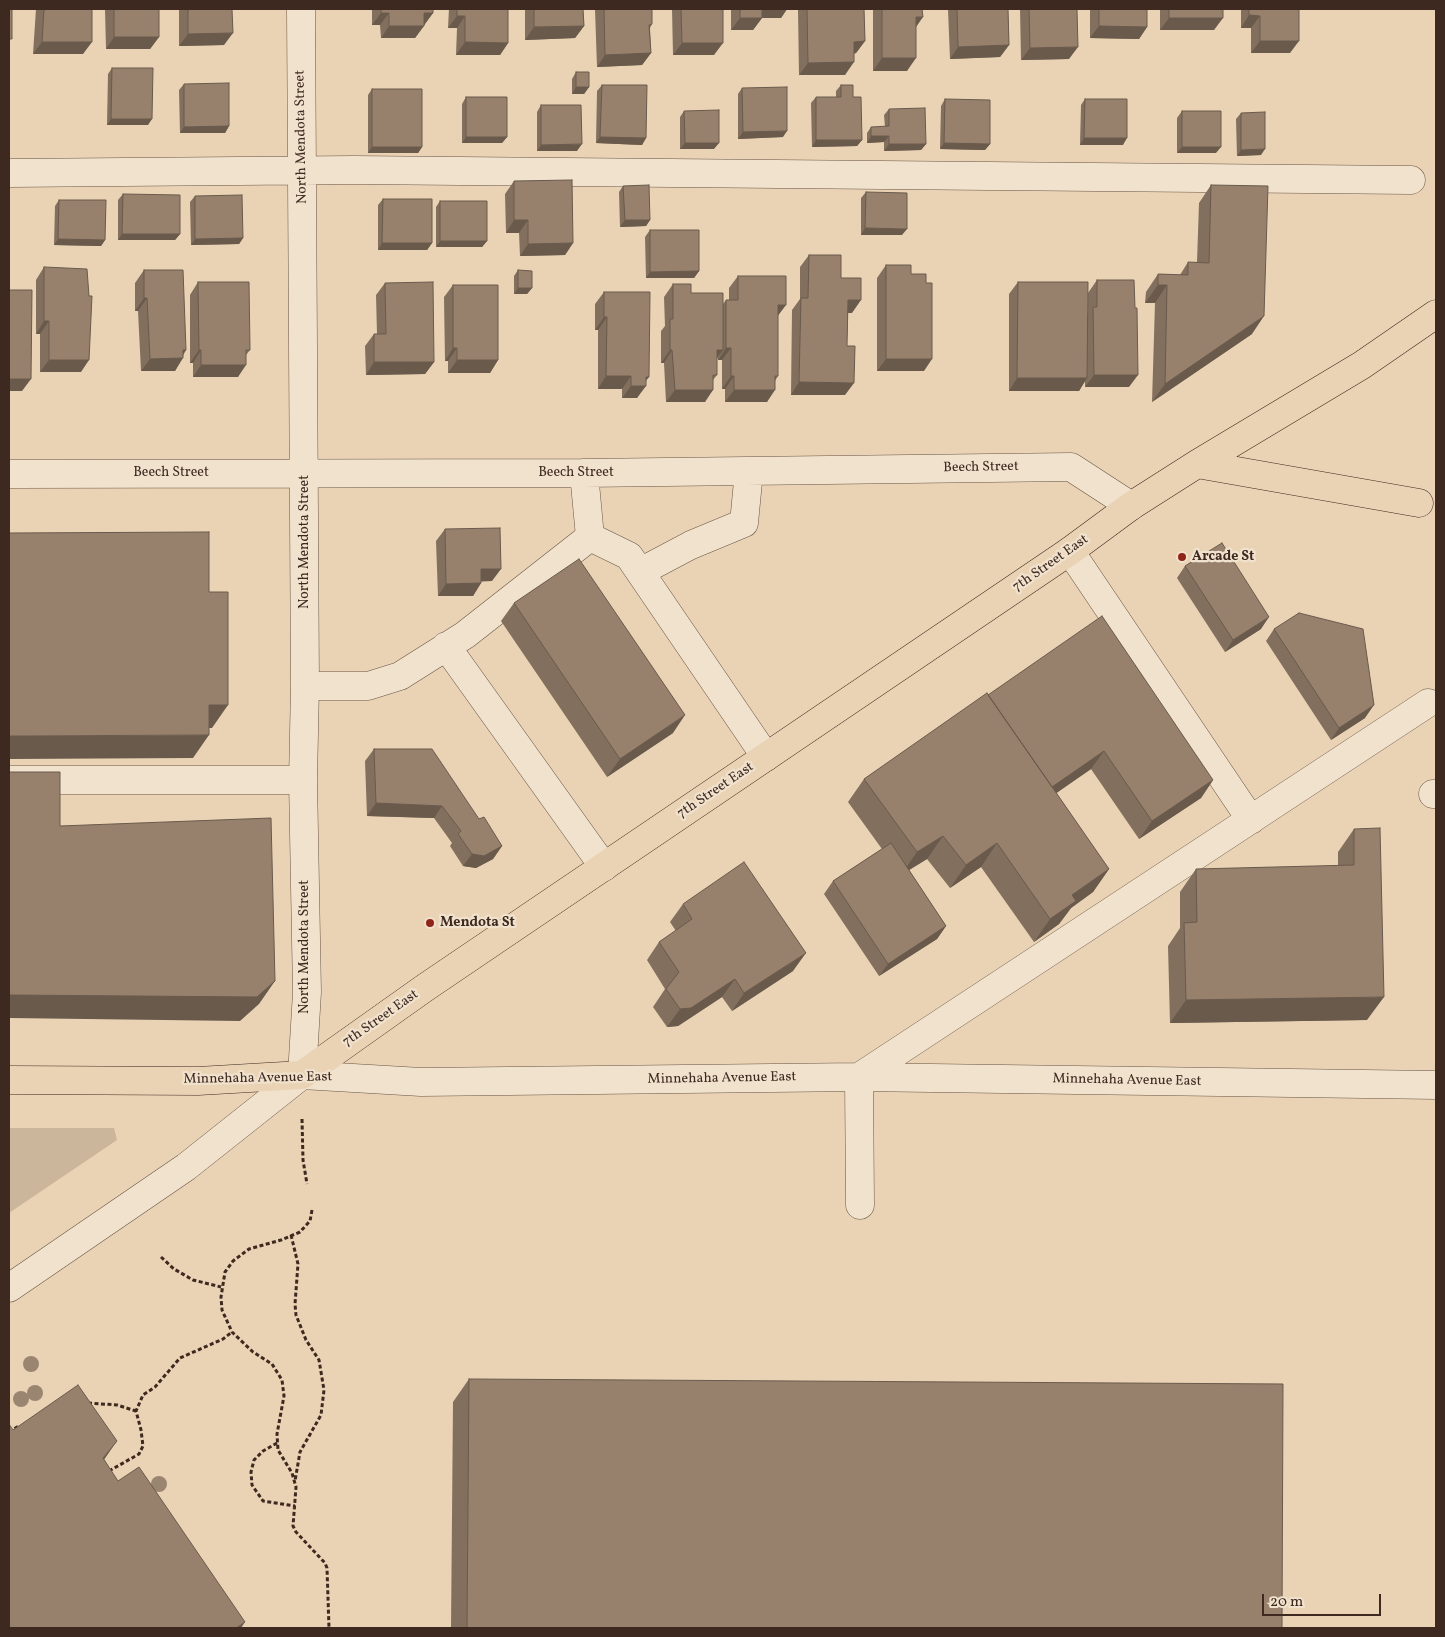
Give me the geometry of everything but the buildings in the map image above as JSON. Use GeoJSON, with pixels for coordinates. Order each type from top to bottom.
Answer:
{"type":"FeatureCollection","features":[{"type":"Feature","properties":{"kind":"main road","name":"7th Street East"},"geometry":{"type":"LineString","coordinates":[[302,1076],[426,987],[1070,551],[1131,506],[1196,464],[1362,366],[1436,314]]}},
{"type":"Feature","properties":{"kind":"main road"},"geometry":{"type":"LineString","coordinates":[[1196,464],[1428,503]]}},
{"type":"Feature","properties":{"kind":"main road","name":"Minnehaha Avenue East"},"geometry":{"type":"LineString","coordinates":[[9,1080],[198,1081],[302,1076]]}},
{"type":"Feature","properties":{"kind":"street","name":"North Mendota Street"},"geometry":{"type":"LineString","coordinates":[[300,9],[305,686],[303,780],[307,992],[302,1076]]}},
{"type":"Feature","properties":{"kind":"street"},"geometry":{"type":"LineString","coordinates":[[9,173],[302,171],[1411,180]]}},
{"type":"Feature","properties":{"kind":"street","name":"Beech Street"},"geometry":{"type":"LineString","coordinates":[[9,474],[584,473],[1071,467],[1131,506]]}},
{"type":"Feature","properties":{"kind":"street"},"geometry":{"type":"LineString","coordinates":[[640,572],[692,545],[744,523],[749,470]]}},
{"type":"Feature","properties":{"kind":"street"},"geometry":{"type":"LineString","coordinates":[[584,473],[590,537]]}},
{"type":"Feature","properties":{"kind":"street"},"geometry":{"type":"LineString","coordinates":[[590,537],[629,556],[766,758]]}},
{"type":"Feature","properties":{"kind":"street"},"geometry":{"type":"LineString","coordinates":[[305,686],[368,686],[400,676],[465,634],[590,537]]}},
{"type":"Feature","properties":{"kind":"street"},"geometry":{"type":"LineString","coordinates":[[1070,551],[1251,820]]}},
{"type":"Feature","properties":{"kind":"street"},"geometry":{"type":"LineString","coordinates":[[446,646],[604,867]]}},
{"type":"Feature","properties":{"kind":"street"},"geometry":{"type":"LineString","coordinates":[[860,1205],[859,1078],[1428,703]]}},
{"type":"Feature","properties":{"kind":"street"},"geometry":{"type":"LineString","coordinates":[[9,780],[303,780]]}},
{"type":"Feature","properties":{"kind":"street","name":"Minnehaha Avenue East"},"geometry":{"type":"LineString","coordinates":[[302,1076],[421,1082],[859,1078],[1436,1085]]}},
{"type":"Feature","properties":{"kind":"street","name":"7th Street East"},"geometry":{"type":"LineString","coordinates":[[9,1288],[186,1167],[302,1076]]}},
{"type":"Feature","properties":{"kind":"path"},"geometry":{"type":"LineString","coordinates":[[302,1076],[303,1160],[307,1184]]}},
{"type":"Feature","properties":{"kind":"path"},"geometry":{"type":"LineString","coordinates":[[312,1210],[310,1221],[305,1227],[291,1236],[249,1249],[240,1254],[225,1272],[222,1287],[222,1310],[232,1332],[253,1352],[272,1364],[282,1380],[284,1396],[276,1434],[277,1443],[280,1456],[290,1469],[297,1494],[294,1526],[296,1532],[325,1563],[327,1568],[329,1628]]}},
{"type":"Feature","properties":{"kind":"path"},"geometry":{"type":"LineString","coordinates":[[291,1236],[298,1264],[296,1316],[306,1340],[319,1360],[324,1390],[321,1415],[300,1452],[294,1481]]}},
{"type":"Feature","properties":{"kind":"path"},"geometry":{"type":"LineString","coordinates":[[161,1257],[174,1269],[194,1280],[222,1287]]}},
{"type":"Feature","properties":{"kind":"path"},"geometry":{"type":"LineString","coordinates":[[102,1474],[139,1454],[143,1446],[143,1438],[136,1411],[143,1395],[156,1387],[180,1358],[223,1339],[232,1332]]}},
{"type":"Feature","properties":{"kind":"path"},"geometry":{"type":"LineString","coordinates":[[81,1402],[118,1405],[136,1411]]}},
{"type":"Feature","properties":{"kind":"path"},"geometry":{"type":"LineString","coordinates":[[9,1432],[24,1423]]}},
{"type":"Feature","properties":{"kind":"path"},"geometry":{"type":"LineString","coordinates":[[277,1443],[263,1451],[254,1460],[251,1472],[252,1485],[263,1501],[295,1506]]}},
{"type":"Feature","properties":{"kind":"shaded area"},"geometry":{"type":"Polygon","coordinates":[[[9,1128],[114,1128],[117,1140],[9,1213],[9,1128]]]}},
{"type":"Feature","properties":{"kind":"place","name":"Arcade St"},"geometry":{"type":"Point","coordinates":[1182,557]}},
{"type":"Feature","properties":{"kind":"place","name":"Mendota St"},"geometry":{"type":"Point","coordinates":[430,923]}}]}
